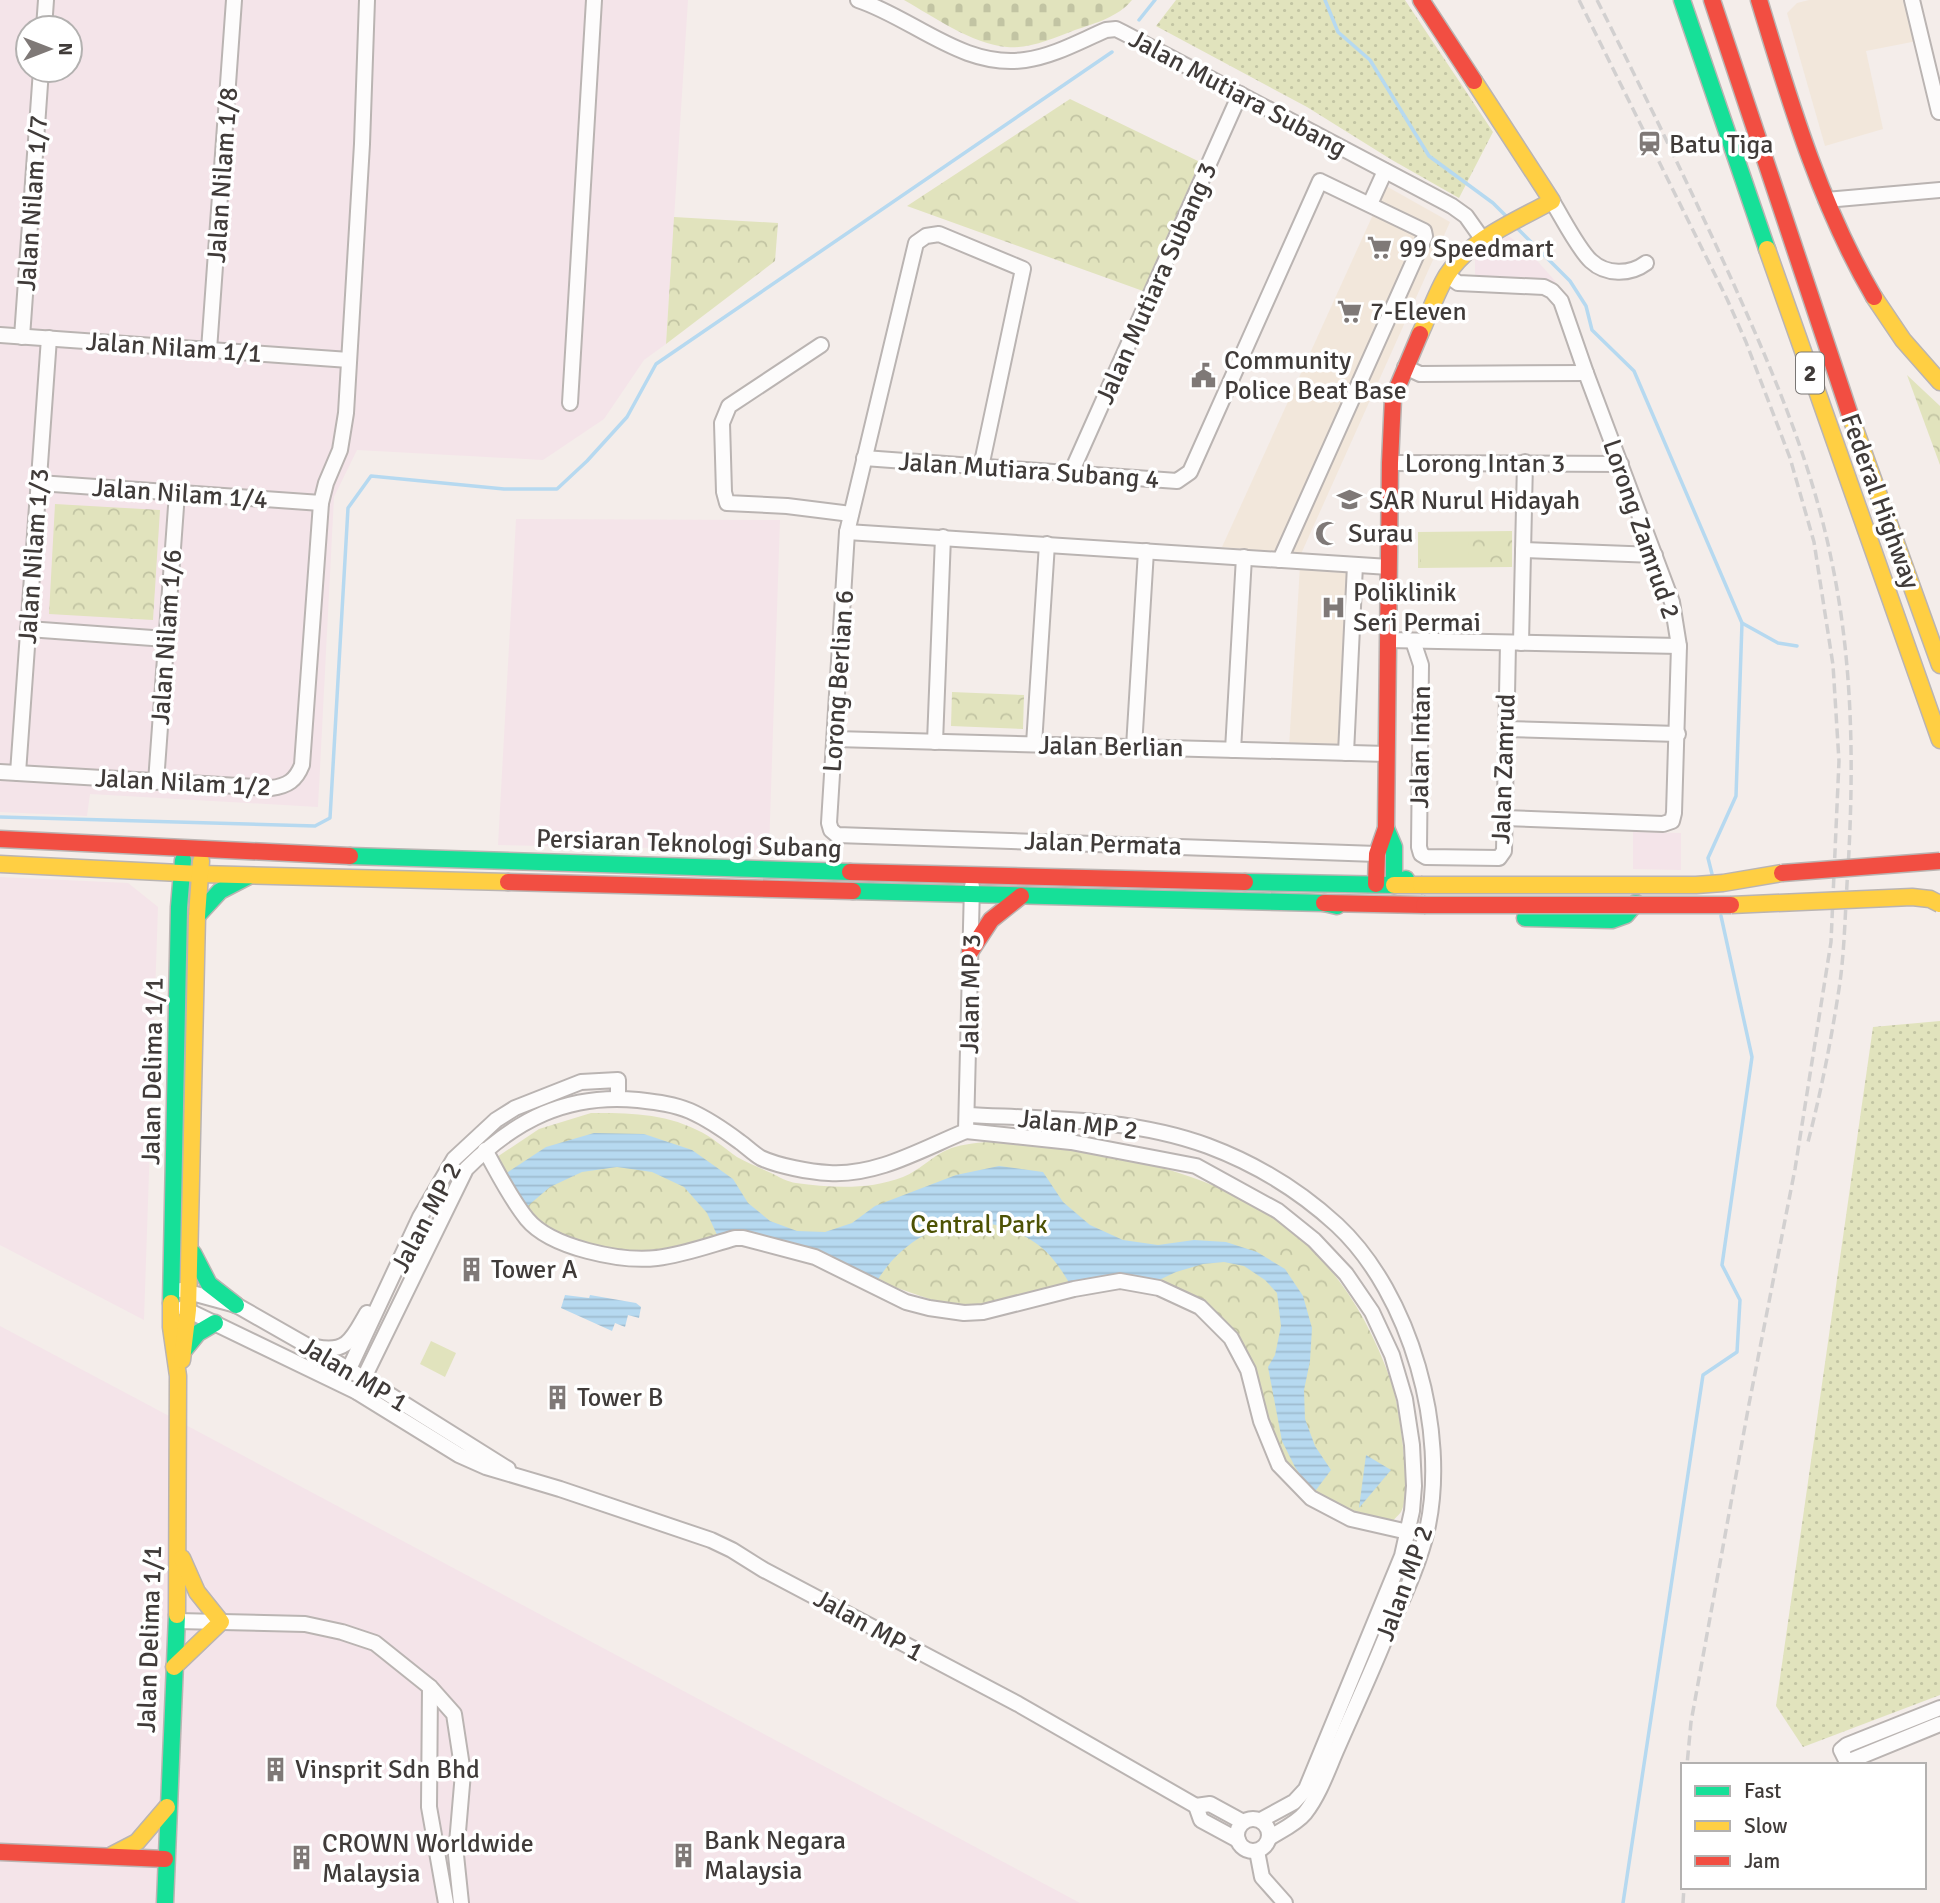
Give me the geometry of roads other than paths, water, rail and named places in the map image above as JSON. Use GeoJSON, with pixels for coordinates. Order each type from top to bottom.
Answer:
{"type":"FeatureCollection","features":[{"type":"Feature","properties":{"kind":"main road"},"geometry":{"type":"LineString","coordinates":[[1376,884],[1377,854],[1385,828],[1393,398],[1447,275],[1466,253],[1483,240],[1552,201],[1422,0]]}},
{"type":"Feature","properties":{"kind":"main road","name":"Federal Highway"},"geometry":{"type":"LineString","coordinates":[[1682,0],[1826,421],[1940,740]]}},
{"type":"Feature","properties":{"kind":"main road","name":"Federal Highway"},"geometry":{"type":"LineString","coordinates":[[1712,0],[1849,413],[1940,665]]}},
{"type":"Feature","properties":{"kind":"main road"},"geometry":{"type":"LineString","coordinates":[[1759,0],[1785,85],[1826,200],[1850,256],[1899,336],[1940,382]]}},
{"type":"Feature","properties":{"kind":"main road"},"geometry":{"type":"LineString","coordinates":[[1385,828],[1401,860],[1420,879],[1696,885],[1780,873],[1940,860]]}},
{"type":"Feature","properties":{"kind":"main road","name":"Persiaran Teknologi Subang"},"geometry":{"type":"LineString","coordinates":[[0,839],[201,851],[568,864],[1376,884],[1420,879]]}},
{"type":"Feature","properties":{"kind":"main road"},"geometry":{"type":"LineString","coordinates":[[1394,847],[1394,884]]}},
{"type":"Feature","properties":{"kind":"main road","name":"Jalan Delima 1/1"},"geometry":{"type":"LineString","coordinates":[[178,1376],[186,1349],[188,1310],[177,1294],[179,906],[184,849]]}},
{"type":"Feature","properties":{"kind":"main road","name":"Jalan Delima 1/1"},"geometry":{"type":"LineString","coordinates":[[165,1903],[177,1621],[178,1376],[171,1328],[189,1245],[201,851]]}},
{"type":"Feature","properties":{"kind":"main road","name":"Persiaran Teknologi Subang"},"geometry":{"type":"LineString","coordinates":[[0,864],[200,874],[1324,903]]}},
{"type":"Feature","properties":{"kind":"main road"},"geometry":{"type":"LineString","coordinates":[[568,864],[568,884]]}},
{"type":"Feature","properties":{"kind":"main road"},"geometry":{"type":"LineString","coordinates":[[143,870],[179,906]]}},
{"type":"Feature","properties":{"kind":"main road"},"geometry":{"type":"LineString","coordinates":[[1324,903],[1371,915],[1612,920],[1622,918],[1633,911],[1637,903],[1633,882],[1625,876],[1607,873],[1420,879]]}},
{"type":"Feature","properties":{"kind":"main road"},"geometry":{"type":"LineString","coordinates":[[197,916],[220,891],[251,875]]}},
{"type":"Feature","properties":{"kind":"main road"},"geometry":{"type":"LineString","coordinates":[[1225,901],[1226,880]]}},
{"type":"Feature","properties":{"kind":"main road"},"geometry":{"type":"LineString","coordinates":[[970,951],[987,922],[1021,896]]}},
{"type":"Feature","properties":{"kind":"main road"},"geometry":{"type":"LineString","coordinates":[[1324,903],[1697,907],[1912,897],[1930,899],[1940,904]]}},
{"type":"Feature","properties":{"kind":"main road"},"geometry":{"type":"LineString","coordinates":[[189,1245],[203,1279],[219,1296],[236,1305]]}},
{"type":"Feature","properties":{"kind":"main road"},"geometry":{"type":"LineString","coordinates":[[186,1349],[198,1333],[215,1323]]}},
{"type":"Feature","properties":{"kind":"main road"},"geometry":{"type":"LineString","coordinates":[[174,1667],[221,1622],[192,1585],[185,1570],[177,1537]]}},
{"type":"Feature","properties":{"kind":"main road"},"geometry":{"type":"LineString","coordinates":[[107,1857],[127,1850],[150,1831],[167,1807]]}},
{"type":"Feature","properties":{"kind":"main road"},"geometry":{"type":"LineString","coordinates":[[0,1852],[165,1859]]}},
{"type":"Feature","properties":{"kind":"street","name":"Jalan Nilam 1/8"},"geometry":{"type":"LineString","coordinates":[[209,350],[234,0]]}},
{"type":"Feature","properties":{"kind":"street"},"geometry":{"type":"LineString","coordinates":[[321,503],[344,434],[362,144],[367,0]]}},
{"type":"Feature","properties":{"kind":"street"},"geometry":{"type":"LineString","coordinates":[[570,403],[594,0]]}},
{"type":"Feature","properties":{"kind":"street","name":"Jalan Mutiara Subang"},"geometry":{"type":"LineString","coordinates":[[858,0],[969,54],[1008,61],[1044,56],[1107,30],[1116,29],[1466,216],[1483,240]]}},
{"type":"Feature","properties":{"kind":"street"},"geometry":{"type":"LineString","coordinates":[[1912,0],[1936,79],[1939,112]]}},
{"type":"Feature","properties":{"kind":"street","name":"Jalan Nilam 1/7"},"geometry":{"type":"LineString","coordinates":[[22,337],[40,84]]}},
{"type":"Feature","properties":{"kind":"street","name":"Jalan Mutiara Subang 3"},"geometry":{"type":"LineString","coordinates":[[1071,473],[1240,94]]}},
{"type":"Feature","properties":{"kind":"street"},"geometry":{"type":"LineString","coordinates":[[1280,560],[1425,236],[1424,232],[1370,204],[1385,171]]}},
{"type":"Feature","properties":{"kind":"street","name":"Jalan Mutiara Subang 4"},"geometry":{"type":"LineString","coordinates":[[864,458],[1177,481],[1190,472],[1320,181],[1370,204]]}},
{"type":"Feature","properties":{"kind":"street"},"geometry":{"type":"LineString","coordinates":[[1826,200],[1940,190]]}},
{"type":"Feature","properties":{"kind":"street"},"geometry":{"type":"LineString","coordinates":[[1552,201],[1589,260],[1602,268],[1627,272],[1646,263]]}},
{"type":"Feature","properties":{"kind":"street","name":"Lorong Berlian 6"},"geometry":{"type":"LineString","coordinates":[[831,830],[848,531],[916,243],[926,236],[939,234],[1023,268],[981,467]]}},
{"type":"Feature","properties":{"kind":"street","name":"Lorong Zamrud 2"},"geometry":{"type":"LineString","coordinates":[[1447,275],[1458,283],[1544,287],[1562,301],[1586,373],[1672,601],[1679,646],[1678,734],[1672,821],[1663,824],[1504,818]]}},
{"type":"Feature","properties":{"kind":"street","name":"Jalan Nilam 1/1"},"geometry":{"type":"LineString","coordinates":[[0,335],[349,360]]}},
{"type":"Feature","properties":{"kind":"street","name":"Jalan Nilam 1/3"},"geometry":{"type":"LineString","coordinates":[[18,773],[49,338]]}},
{"type":"Feature","properties":{"kind":"street"},"geometry":{"type":"LineString","coordinates":[[821,345],[729,406],[722,424],[724,492],[727,503],[787,506],[851,514]]}},
{"type":"Feature","properties":{"kind":"street"},"geometry":{"type":"LineString","coordinates":[[1405,367],[1420,374],[1586,373]]}},
{"type":"Feature","properties":{"kind":"street","name":"Jalan Zamrud"},"geometry":{"type":"LineString","coordinates":[[1421,854],[1426,857],[1499,858],[1504,851],[1506,729],[1523,551],[1525,462]]}},
{"type":"Feature","properties":{"kind":"street","name":"Lorong Intan 3"},"geometry":{"type":"LineString","coordinates":[[1390,463],[1621,464]]}},
{"type":"Feature","properties":{"kind":"street","name":"Jalan Nilam 1/4"},"geometry":{"type":"LineString","coordinates":[[39,483],[321,503]]}},
{"type":"Feature","properties":{"kind":"street","name":"Jalan Nilam 1/6"},"geometry":{"type":"LineString","coordinates":[[156,782],[177,493]]}},
{"type":"Feature","properties":{"kind":"street","name":"Jalan Nilam 1/2"},"geometry":{"type":"LineString","coordinates":[[0,772],[271,788],[283,787],[297,778],[302,765],[321,503]]}},
{"type":"Feature","properties":{"kind":"street"},"geometry":{"type":"LineString","coordinates":[[848,531],[1389,567]]}},
{"type":"Feature","properties":{"kind":"street"},"geometry":{"type":"LineString","coordinates":[[935,742],[943,537]]}},
{"type":"Feature","properties":{"kind":"street"},"geometry":{"type":"LineString","coordinates":[[1034,744],[1046,544]]}},
{"type":"Feature","properties":{"kind":"street"},"geometry":{"type":"LineString","coordinates":[[1134,747],[1146,551]]}},
{"type":"Feature","properties":{"kind":"street"},"geometry":{"type":"LineString","coordinates":[[1523,551],[1655,555]]}},
{"type":"Feature","properties":{"kind":"street"},"geometry":{"type":"LineString","coordinates":[[1233,750],[1244,557]]}},
{"type":"Feature","properties":{"kind":"street"},"geometry":{"type":"LineString","coordinates":[[1346,753],[1355,565]]}},
{"type":"Feature","properties":{"kind":"street"},"geometry":{"type":"LineString","coordinates":[[28,629],[166,639]]}},
{"type":"Feature","properties":{"kind":"street"},"geometry":{"type":"LineString","coordinates":[[1388,640],[1679,646]]}},
{"type":"Feature","properties":{"kind":"street","name":"Jalan Intan"},"geometry":{"type":"LineString","coordinates":[[1413,641],[1421,665],[1421,854]]}},
{"type":"Feature","properties":{"kind":"street"},"geometry":{"type":"LineString","coordinates":[[1506,729],[1678,734]]}},
{"type":"Feature","properties":{"kind":"street","name":"Jalan Berlian"},"geometry":{"type":"LineString","coordinates":[[835,739],[1387,754]]}},
{"type":"Feature","properties":{"kind":"street","name":"Jalan Permata"},"geometry":{"type":"LineString","coordinates":[[831,830],[837,835],[1377,854]]}},
{"type":"Feature","properties":{"kind":"street","name":"Jalan MP 3"},"geometry":{"type":"LineString","coordinates":[[967,1115],[972,874]]}},
{"type":"Feature","properties":{"kind":"street","name":"Jalan MP 2"},"geometry":{"type":"LineString","coordinates":[[342,1384],[420,1217],[454,1159],[496,1120],[514,1108],[580,1082],[618,1080],[618,1098]]}},
{"type":"Feature","properties":{"kind":"street","name":"Jalan MP 2"},"geometry":{"type":"LineString","coordinates":[[360,1385],[466,1169],[485,1150],[520,1126],[552,1110],[584,1100],[618,1098],[657,1102],[689,1111],[718,1126],[761,1158],[806,1170],[831,1173],[860,1172],[905,1158],[965,1131],[1071,1142],[1196,1167],[1278,1211],[1314,1240],[1346,1274],[1372,1312],[1392,1354],[1405,1399],[1412,1445],[1414,1486],[1406,1538],[1345,1693],[1306,1788],[1294,1802],[1261,1820]]}},
{"type":"Feature","properties":{"kind":"street"},"geometry":{"type":"LineString","coordinates":[[965,1131],[967,1115]]}},
{"type":"Feature","properties":{"kind":"street","name":"Jalan MP 2"},"geometry":{"type":"LineString","coordinates":[[967,1115],[1074,1121],[1146,1130],[1206,1145],[1260,1168],[1304,1197],[1339,1227],[1368,1263],[1392,1302],[1413,1347],[1426,1394],[1433,1444],[1433,1484],[1427,1529],[1418,1560],[1314,1800],[1302,1816],[1269,1838]]}},
{"type":"Feature","properties":{"kind":"street"},"geometry":{"type":"LineString","coordinates":[[485,1150],[515,1202],[538,1229],[573,1247],[614,1256],[657,1258],[743,1238],[815,1257],[906,1302],[964,1313],[983,1312],[1074,1289],[1120,1281],[1159,1288],[1200,1307],[1231,1338],[1248,1370],[1261,1421],[1279,1465],[1311,1498],[1351,1519],[1406,1538]]}},
{"type":"Feature","properties":{"kind":"street"},"geometry":{"type":"LineString","coordinates":[[307,1346],[328,1350],[351,1342],[382,1285],[404,1253]]}},
{"type":"Feature","properties":{"kind":"street","name":"Jalan MP 1"},"geometry":{"type":"LineString","coordinates":[[177,1294],[236,1305],[350,1370],[360,1385],[527,1481],[560,1489],[711,1540],[732,1550],[764,1570],[1018,1704],[1196,1806],[1210,1804],[1243,1822]]}},
{"type":"Feature","properties":{"kind":"street","name":"Jalan MP 1"},"geometry":{"type":"LineString","coordinates":[[188,1310],[342,1384],[360,1385]]}},
{"type":"Feature","properties":{"kind":"street"},"geometry":{"type":"LineString","coordinates":[[177,1621],[305,1624],[342,1632],[375,1643],[430,1687],[454,1714],[463,1773],[456,1855],[461,1903]]}},
{"type":"Feature","properties":{"kind":"street"},"geometry":{"type":"LineString","coordinates":[[430,1687],[429,1807],[446,1903]]}},
{"type":"Feature","properties":{"kind":"street"},"geometry":{"type":"LineString","coordinates":[[1940,1708],[1847,1745],[1841,1750],[1841,1754],[1846,1760],[1852,1760],[1940,1724]]}},
{"type":"Feature","properties":{"kind":"street","name":"Jalan MP 1"},"geometry":{"type":"LineString","coordinates":[[1196,1806],[1201,1820],[1238,1840]]}},
{"type":"Feature","properties":{"kind":"street"},"geometry":{"type":"LineString","coordinates":[[1261,1820],[1266,1825],[1269,1838],[1263,1849],[1245,1849],[1238,1840],[1238,1830],[1243,1822],[1261,1820]]}},
{"type":"Feature","properties":{"kind":"street"},"geometry":{"type":"LineString","coordinates":[[1257,1851],[1262,1877],[1285,1903]]}},
{"type":"Feature","properties":{"kind":"water"},"geometry":{"type":"Polygon","coordinates":[[[594,1133],[644,1134],[692,1150],[733,1179],[748,1203],[770,1221],[797,1231],[825,1232],[852,1223],[875,1206],[956,1175],[999,1166],[1043,1172],[1063,1202],[1090,1225],[1123,1240],[1158,1245],[1194,1240],[1226,1242],[1257,1252],[1285,1269],[1303,1296],[1312,1328],[1310,1361],[1304,1390],[1305,1419],[1315,1446],[1331,1470],[1313,1494],[1282,1441],[1268,1367],[1275,1355],[1281,1326],[1277,1293],[1265,1280],[1244,1266],[1224,1262],[1203,1264],[1159,1280],[1131,1277],[1071,1286],[1056,1263],[1037,1244],[1015,1231],[993,1224],[971,1223],[928,1233],[909,1245],[892,1261],[877,1281],[826,1254],[792,1244],[718,1237],[707,1213],[684,1187],[652,1172],[617,1167],[582,1172],[550,1187],[523,1210],[502,1176],[546,1147],[594,1133]]]}},
{"type":"Feature","properties":{"kind":"water"},"geometry":{"type":"Polygon","coordinates":[[[565,1295],[589,1298],[590,1295],[636,1303],[641,1307],[639,1318],[628,1315],[625,1327],[615,1323],[612,1331],[561,1308],[565,1295]]]}},
{"type":"Feature","properties":{"kind":"water"},"geometry":{"type":"Polygon","coordinates":[[[1366,1455],[1391,1470],[1359,1508],[1366,1455]]]}},
{"type":"Feature","properties":{"kind":"waterway"},"geometry":{"type":"LineString","coordinates":[[1139,20],[1155,0]]}},
{"type":"Feature","properties":{"kind":"waterway"},"geometry":{"type":"LineString","coordinates":[[1325,0],[1338,32],[1370,60],[1429,156],[1493,203],[1507,217]]}},
{"type":"Feature","properties":{"kind":"waterway"},"geometry":{"type":"LineString","coordinates":[[0,817],[315,826],[330,818],[348,508],[371,476],[504,489],[557,489],[627,417],[656,364],[1112,52]]}},
{"type":"Feature","properties":{"kind":"waterway"},"geometry":{"type":"LineString","coordinates":[[1517,228],[1570,281],[1586,306],[1592,330],[1634,371],[1742,623],[1736,796],[1708,858],[1712,874]]}},
{"type":"Feature","properties":{"kind":"waterway"},"geometry":{"type":"LineString","coordinates":[[1742,623],[1778,643],[1797,646]]}},
{"type":"Feature","properties":{"kind":"waterway"},"geometry":{"type":"LineString","coordinates":[[1623,1903],[1703,1375],[1737,1352],[1740,1300],[1722,1265],[1752,1057],[1721,916]]}},
{"type":"Feature","properties":{"kind":"railway"},"geometry":{"type":"LineString","coordinates":[[1579,0],[1727,299],[1790,458],[1814,542],[1833,665],[1839,761],[1831,942],[1795,1169],[1691,1722],[1687,1763]]}},
{"type":"Feature","properties":{"kind":"railway"},"geometry":{"type":"LineString","coordinates":[[1597,0],[1698,206],[1775,379],[1813,485],[1831,558],[1848,674],[1851,752],[1848,869],[1839,989],[1808,1142]]}},
{"type":"Feature","properties":{"kind":"railway"},"geometry":{"type":"LineString","coordinates":[[1683,1903],[1684,1889]]}},
{"type":"Feature","properties":{"kind":"place","name":"Batu Tiga"},"geometry":{"type":"Point","coordinates":[1649,144]}},
{"type":"Feature","properties":{"kind":"place","name":"99 Speedmart"},"geometry":{"type":"Point","coordinates":[1379,248]}},
{"type":"Feature","properties":{"kind":"place","name":"7-Eleven"},"geometry":{"type":"Point","coordinates":[1350,311]}},
{"type":"Feature","properties":{"kind":"place","name":"Community Police Beat Base"},"geometry":{"type":"Point","coordinates":[1204,375]}},
{"type":"Feature","properties":{"kind":"place","name":"SAR Nurul Hidayah"},"geometry":{"type":"Point","coordinates":[1349,500]}},
{"type":"Feature","properties":{"kind":"place","name":"Surau"},"geometry":{"type":"Point","coordinates":[1328,533]}},
{"type":"Feature","properties":{"kind":"place","name":"Poliklinik Seri Permai"},"geometry":{"type":"Point","coordinates":[1333,607]}},
{"type":"Feature","properties":{"kind":"place","name":"Tower A"},"geometry":{"type":"Point","coordinates":[471,1269]}},
{"type":"Feature","properties":{"kind":"place","name":"Tower B"},"geometry":{"type":"Point","coordinates":[557,1397]}},
{"type":"Feature","properties":{"kind":"place","name":"Vinsprit Sdn Bhd"},"geometry":{"type":"Point","coordinates":[275,1769]}},
{"type":"Feature","properties":{"kind":"place","name":"Bank Negara Malaysia"},"geometry":{"type":"Point","coordinates":[684,1855]}},
{"type":"Feature","properties":{"kind":"place","name":"CROWN Worldwide Malaysia"},"geometry":{"type":"Point","coordinates":[302,1858]}},
{"type":"Feature","properties":{"kind":"park label","name":"Central Park"},"geometry":{"type":"Point","coordinates":[979,1224]}}]}
